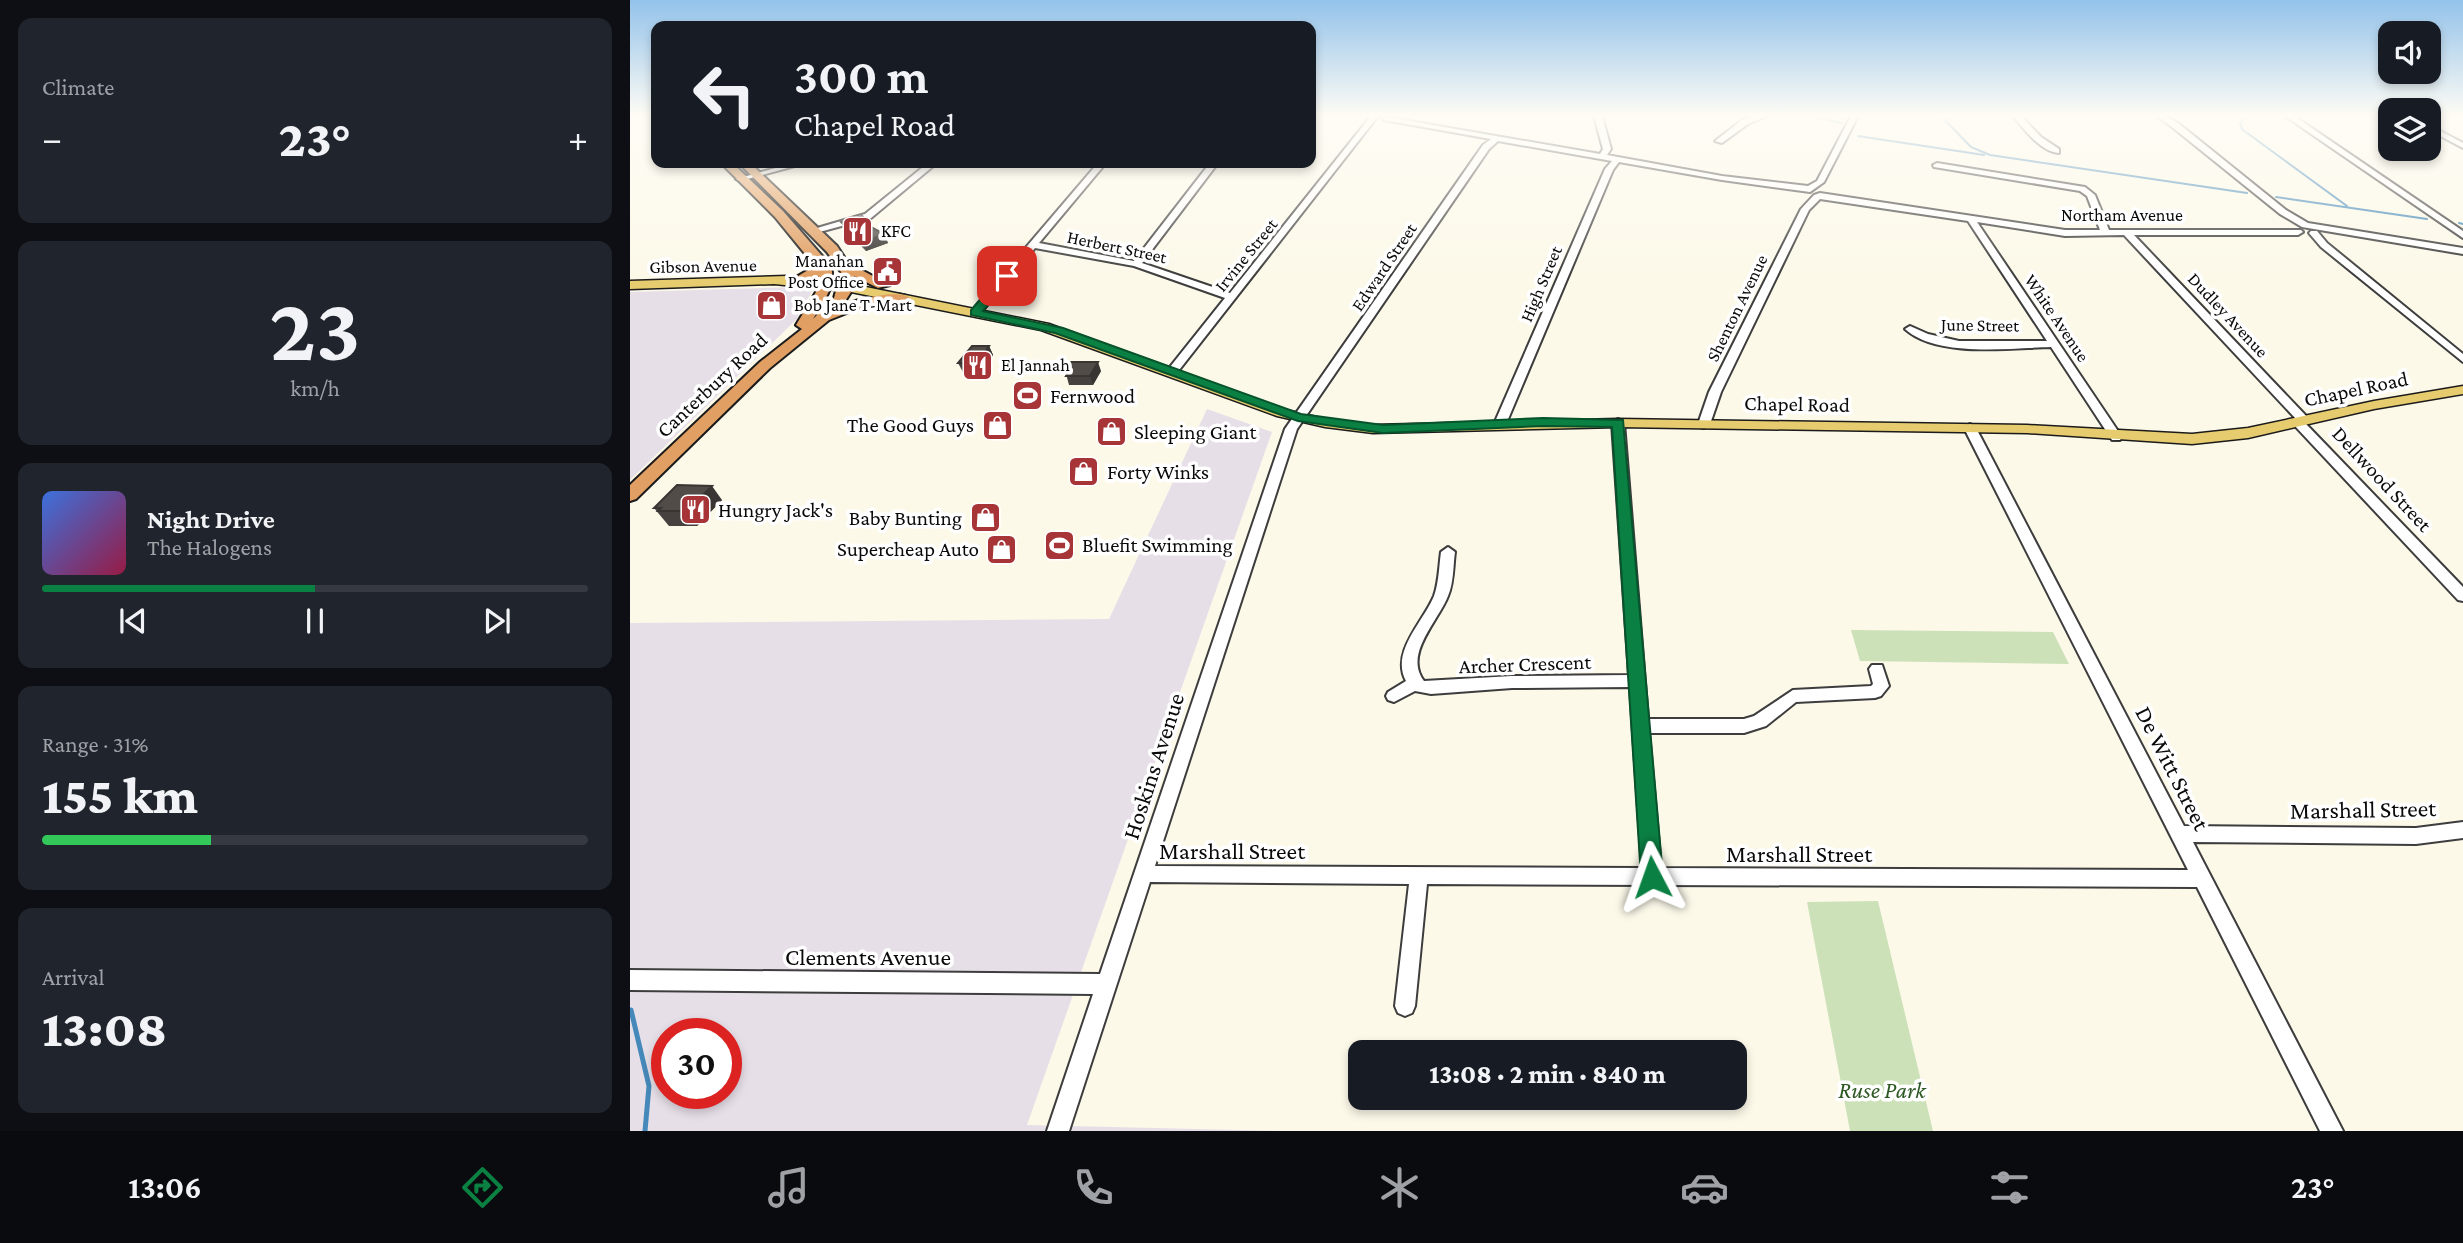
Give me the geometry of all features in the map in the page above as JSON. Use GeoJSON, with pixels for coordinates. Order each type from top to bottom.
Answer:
{"type":"FeatureCollection","features":[{"type":"Feature","properties":{"kind":"highway"},"geometry":{"type":"LineString","coordinates":[[731,169],[779,214],[823,265],[827,281]]}},
{"type":"Feature","properties":{"kind":"highway"},"geometry":{"type":"LineString","coordinates":[[750,169],[812,231],[846,278],[883,285]]}},
{"type":"Feature","properties":{"kind":"highway"},"geometry":{"type":"LineString","coordinates":[[800,279],[818,272],[823,265]]}},
{"type":"Feature","properties":{"kind":"highway","name":"Canterbury Road"},"geometry":{"type":"LineString","coordinates":[[630,495],[796,338],[820,321],[838,302],[846,278]]}},
{"type":"Feature","properties":{"kind":"highway","name":"Canterbury Road"},"geometry":{"type":"LineString","coordinates":[[796,338],[798,330],[816,308],[827,281]]}},
{"type":"Feature","properties":{"kind":"highway"},"geometry":{"type":"LineString","coordinates":[[820,321],[865,301],[905,299]]}},
{"type":"Feature","properties":{"kind":"main road","name":"Chapel Road"},"geometry":{"type":"LineString","coordinates":[[846,278],[905,299],[979,309]]}},
{"type":"Feature","properties":{"kind":"main road","name":"Gibson Avenue"},"geometry":{"type":"LineString","coordinates":[[630,285],[827,281],[846,278]]}},
{"type":"Feature","properties":{"kind":"main road","name":"Gibson Avenue"},"geometry":{"type":"LineString","coordinates":[[776,281],[827,281]]}},
{"type":"Feature","properties":{"kind":"main road","name":"Chapel Road"},"geometry":{"type":"LineString","coordinates":[[883,285],[1059,330],[1298,417],[1383,429],[1500,424],[1704,424],[1970,428],[2116,437],[2206,439],[2463,390]]}},
{"type":"Feature","properties":{"kind":"street"},"geometry":{"type":"LineString","coordinates":[[740,179],[780,169]]}},
{"type":"Feature","properties":{"kind":"street"},"geometry":{"type":"LineString","coordinates":[[812,231],[868,216],[926,169]]}},
{"type":"Feature","properties":{"kind":"street"},"geometry":{"type":"LineString","coordinates":[[979,309],[1097,169]]}},
{"type":"Feature","properties":{"kind":"street"},"geometry":{"type":"LineString","coordinates":[[1136,264],[1210,169]]}},
{"type":"Feature","properties":{"kind":"street","name":"Irvine Street"},"geometry":{"type":"LineString","coordinates":[[1171,372],[1337,169]]}},
{"type":"Feature","properties":{"kind":"street","name":"Edward Street"},"geometry":{"type":"LineString","coordinates":[[1298,417],[1470,169]]}},
{"type":"Feature","properties":{"kind":"street","name":"High Street"},"geometry":{"type":"LineString","coordinates":[[1500,424],[1609,169]]}},
{"type":"Feature","properties":{"kind":"street"},"geometry":{"type":"LineString","coordinates":[[1674,169],[1807,192]]}},
{"type":"Feature","properties":{"kind":"street","name":"Shenton Avenue"},"geometry":{"type":"LineString","coordinates":[[1704,424],[1715,392],[1805,209],[1820,192],[1831,169]]}},
{"type":"Feature","properties":{"kind":"street"},"geometry":{"type":"LineString","coordinates":[[1960,169],[2082,189],[2091,195],[2106,233]]}},
{"type":"Feature","properties":{"kind":"street"},"geometry":{"type":"LineString","coordinates":[[2232,169],[2463,359]]}},
{"type":"Feature","properties":{"kind":"street"},"geometry":{"type":"LineString","coordinates":[[2365,169],[2463,234]]}},
{"type":"Feature","properties":{"kind":"street","name":"Shenton Avenue"},"geometry":{"type":"LineString","coordinates":[[1805,209],[1807,192]]}},
{"type":"Feature","properties":{"kind":"street","name":"Northam Avenue"},"geometry":{"type":"LineString","coordinates":[[1807,192],[2065,233],[2303,229],[2463,251]]}},
{"type":"Feature","properties":{"kind":"street","name":"White Avenue"},"geometry":{"type":"LineString","coordinates":[[1970,218],[2116,437]]}},
{"type":"Feature","properties":{"kind":"street","name":"Dudley Avenue"},"geometry":{"type":"LineString","coordinates":[[2127,233],[2301,421]]}},
{"type":"Feature","properties":{"kind":"street","name":"Herbert Street"},"geometry":{"type":"LineString","coordinates":[[1033,246],[1136,264],[1232,297]]}},
{"type":"Feature","properties":{"kind":"street","name":"June Street"},"geometry":{"type":"LineString","coordinates":[[1910,329],[1920,337],[1940,343],[2053,344]]}},
{"type":"Feature","properties":{"kind":"street","name":"Hoskins Avenue"},"geometry":{"type":"LineString","coordinates":[[1058,1131],[1285,446],[1298,417]]}},
{"type":"Feature","properties":{"kind":"street","name":"Dellwood Street"},"geometry":{"type":"LineString","coordinates":[[2301,421],[2463,596]]}},
{"type":"Feature","properties":{"kind":"street"},"geometry":{"type":"LineString","coordinates":[[1618,423],[1652,877]]}},
{"type":"Feature","properties":{"kind":"street","name":"De Witt Street"},"geometry":{"type":"LineString","coordinates":[[1970,428],[2332,1131]]}},
{"type":"Feature","properties":{"kind":"street"},"geometry":{"type":"LineString","coordinates":[[1394,696],[1416,683],[1411,675],[1412,654],[1421,629],[1443,590],[1448,552]]}},
{"type":"Feature","properties":{"kind":"street"},"geometry":{"type":"LineString","coordinates":[[1640,726],[1752,724],[1793,696],[1875,692],[1881,686],[1877,669]]}},
{"type":"Feature","properties":{"kind":"street","name":"Archer Crescent"},"geometry":{"type":"LineString","coordinates":[[1416,683],[1431,688],[1512,682],[1637,681]]}},
{"type":"Feature","properties":{"kind":"street","name":"Marshall Street"},"geometry":{"type":"LineString","coordinates":[[2179,834],[2416,836],[2463,830]]}},
{"type":"Feature","properties":{"kind":"street","name":"Marshall Street"},"geometry":{"type":"LineString","coordinates":[[1143,874],[2202,879]]}},
{"type":"Feature","properties":{"kind":"street"},"geometry":{"type":"LineString","coordinates":[[1405,1006],[1419,875]]}},
{"type":"Feature","properties":{"kind":"street","name":"Clements Avenue"},"geometry":{"type":"LineString","coordinates":[[630,980],[1107,984]]}},
{"type":"Feature","properties":{"kind":"shaded area"},"geometry":{"type":"Polygon","coordinates":[[[800,287],[812,291],[797,319],[630,480],[630,292],[800,287]]]}},
{"type":"Feature","properties":{"kind":"shaded area"},"geometry":{"type":"Polygon","coordinates":[[[1207,409],[1272,432],[1027,1125],[1283,1131],[630,1131],[630,623],[1109,619],[1207,409]]]}},
{"type":"Feature","properties":{"kind":"green space"},"geometry":{"type":"Polygon","coordinates":[[[1851,630],[2053,632],[2069,664],[1860,661],[1851,630]]]}},
{"type":"Feature","properties":{"kind":"green space","name":"Ruse Park"},"geometry":{"type":"Polygon","coordinates":[[[1878,901],[1933,1131],[1850,1131],[1807,902],[1878,901]]]}},
{"type":"Feature","properties":{"kind":"building"},"geometry":{"type":"Polygon","coordinates":[[[862,216],[869,223],[867,225],[884,234],[862,243],[841,222],[862,216]]]}},
{"type":"Feature","properties":{"kind":"building"},"geometry":{"type":"Polygon","coordinates":[[[972,346],[989,346],[977,363],[958,363],[972,346]]]}},
{"type":"Feature","properties":{"kind":"building"},"geometry":{"type":"Polygon","coordinates":[[[1071,362],[1098,362],[1090,376],[1066,376],[1069,371],[1065,370],[1071,362]]]}},
{"type":"Feature","properties":{"kind":"building"},"geometry":{"type":"Polygon","coordinates":[[[677,485],[712,486],[686,511],[658,511],[661,508],[654,508],[677,485]]]}},
{"type":"Feature","properties":{"kind":"waterway"},"geometry":{"type":"LineString","coordinates":[[2083,169],[2247,193]]}},
{"type":"Feature","properties":{"kind":"waterway"},"geometry":{"type":"LineString","coordinates":[[2296,169],[2347,206]]}},
{"type":"Feature","properties":{"kind":"waterway"},"geometry":{"type":"LineString","coordinates":[[2276,197],[2427,219]]}},
{"type":"Feature","properties":{"kind":"waterway"},"geometry":{"type":"LineString","coordinates":[[2459,223],[2463,224]]}},
{"type":"Feature","properties":{"kind":"waterway"},"geometry":{"type":"LineString","coordinates":[[631,1010],[649,1086],[645,1131]]}},
{"type":"Feature","properties":{"kind":"place","name":"KFC"},"geometry":{"type":"Point","coordinates":[858,231]}},
{"type":"Feature","properties":{"kind":"place","name":"Manahan Post Office"},"geometry":{"type":"Point","coordinates":[887,271]}},
{"type":"Feature","properties":{"kind":"place","name":"Bob Jane T-Mart"},"geometry":{"type":"Point","coordinates":[771,305]}},
{"type":"Feature","properties":{"kind":"place","name":"El Jannah"},"geometry":{"type":"Point","coordinates":[978,365]}},
{"type":"Feature","properties":{"kind":"place","name":"Fernwood"},"geometry":{"type":"Point","coordinates":[1027,396]}},
{"type":"Feature","properties":{"kind":"place","name":"The Good Guys"},"geometry":{"type":"Point","coordinates":[997,425]}},
{"type":"Feature","properties":{"kind":"place","name":"Sleeping Giant"},"geometry":{"type":"Point","coordinates":[1111,432]}},
{"type":"Feature","properties":{"kind":"place","name":"Forty Winks"},"geometry":{"type":"Point","coordinates":[1084,472]}},
{"type":"Feature","properties":{"kind":"place","name":"Hungry Jack's"},"geometry":{"type":"Point","coordinates":[695,510]}},
{"type":"Feature","properties":{"kind":"place","name":"Baby Bunting"},"geometry":{"type":"Point","coordinates":[985,518]}},
{"type":"Feature","properties":{"kind":"place","name":"Bluefit Swimming"},"geometry":{"type":"Point","coordinates":[1059,545]}},
{"type":"Feature","properties":{"kind":"place","name":"Supercheap Auto"},"geometry":{"type":"Point","coordinates":[1002,549]}},
{"type":"Feature","properties":{"kind":"route"},"geometry":{"type":"LineString","coordinates":[[1007,276],[975,313],[1059,330],[1217,390],[1298,417],[1339,425],[1383,429],[1543,422],[1618,423],[1652,877]]}}]}
